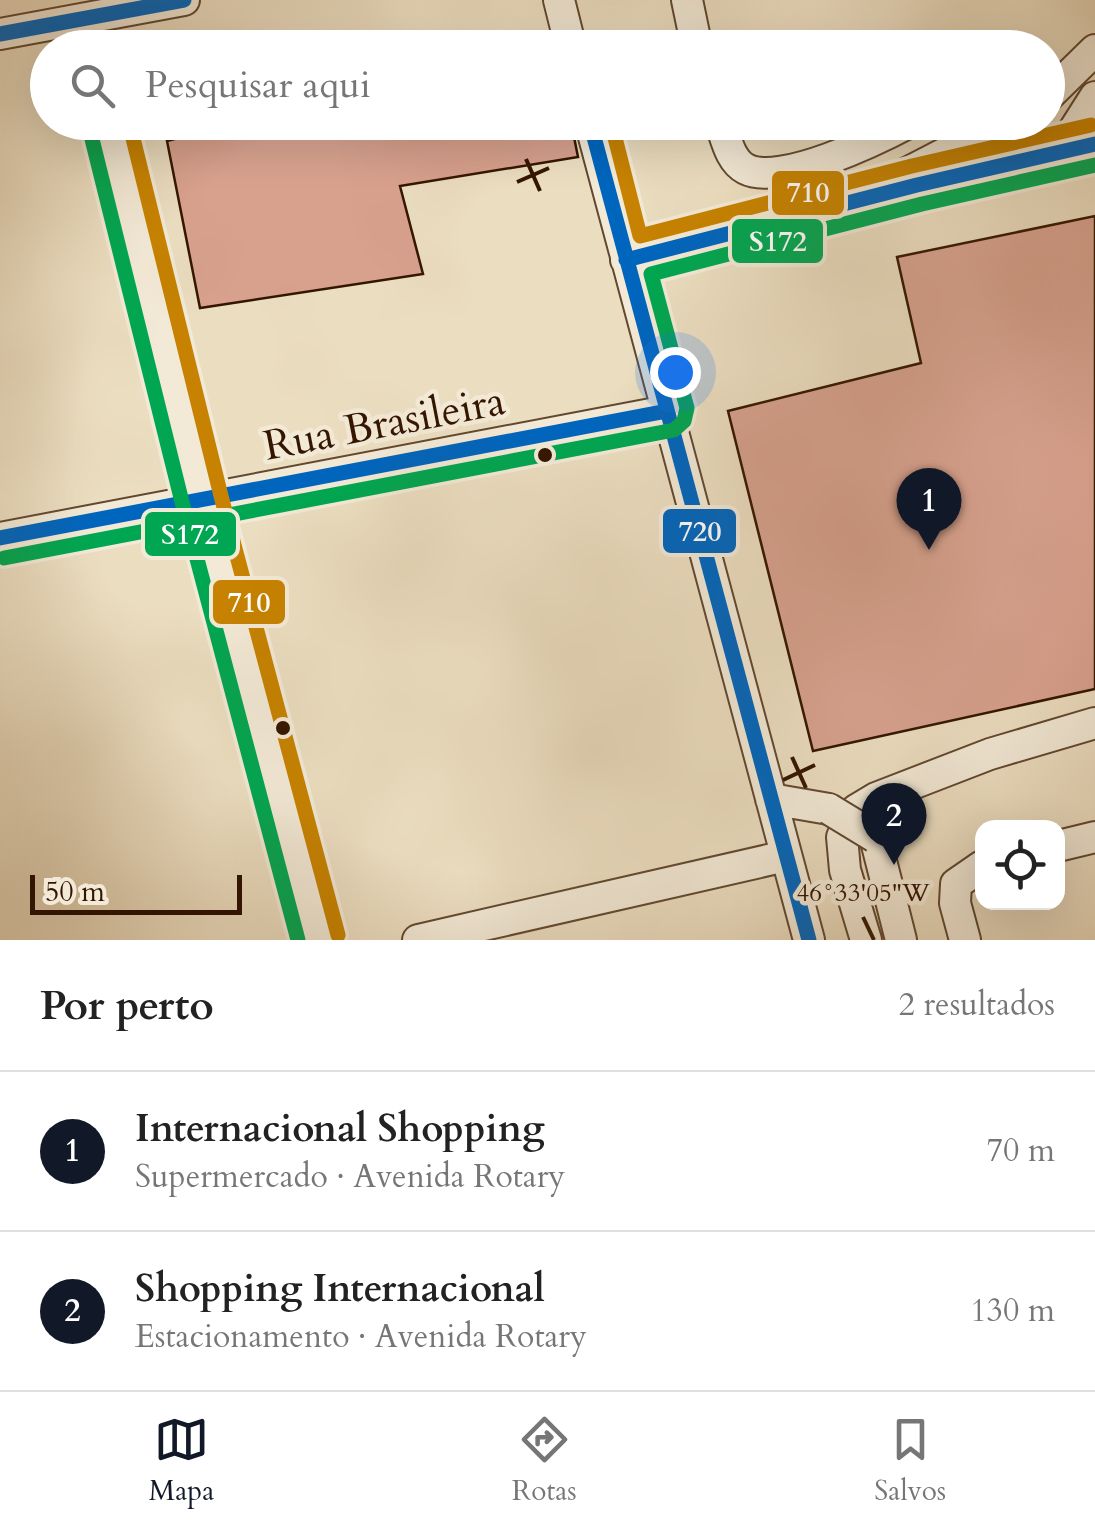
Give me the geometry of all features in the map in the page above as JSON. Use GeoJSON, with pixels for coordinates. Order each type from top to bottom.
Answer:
{"type":"FeatureCollection","features":[{"type":"Feature","properties":{"kind":"street"},"geometry":{"type":"LineString","coordinates":[[0,34],[83,22],[184,0]]}},
{"type":"Feature","properties":{"kind":"street"},"geometry":{"type":"LineString","coordinates":[[559,0],[566,30]]}},
{"type":"Feature","properties":{"kind":"street"},"geometry":{"type":"LineString","coordinates":[[687,0],[693,30]]}},
{"type":"Feature","properties":{"kind":"street"},"geometry":{"type":"LineString","coordinates":[[1065,59],[1095,48]]}},
{"type":"Feature","properties":{"kind":"street"},"geometry":{"type":"LineString","coordinates":[[1065,79],[1095,48]]}},
{"type":"Feature","properties":{"kind":"street"},"geometry":{"type":"LineString","coordinates":[[1060,152],[1095,97]]}},
{"type":"Feature","properties":{"kind":"street"},"geometry":{"type":"LineString","coordinates":[[112,140],[202,500],[319,940]]}},
{"type":"Feature","properties":{"kind":"street"},"geometry":{"type":"LineString","coordinates":[[595,140],[809,940]]}},
{"type":"Feature","properties":{"kind":"street"},"geometry":{"type":"LineString","coordinates":[[726,140],[743,168],[755,173],[785,172],[874,140]]}},
{"type":"Feature","properties":{"kind":"street"},"geometry":{"type":"LineString","coordinates":[[846,205],[971,140]]}},
{"type":"Feature","properties":{"kind":"street"},"geometry":{"type":"LineString","coordinates":[[626,260],[1095,144]]}},
{"type":"Feature","properties":{"kind":"street","name":"Rua Brasileira"},"geometry":{"type":"LineString","coordinates":[[0,538],[666,411]]}},
{"type":"Feature","properties":{"kind":"street"},"geometry":{"type":"LineString","coordinates":[[866,940],[845,870],[842,837],[856,810],[876,798],[990,754],[1095,722]]}},
{"type":"Feature","properties":{"kind":"street"},"geometry":{"type":"LineString","coordinates":[[771,799],[829,809],[875,836],[901,940]]}},
{"type":"Feature","properties":{"kind":"street"},"geometry":{"type":"LineString","coordinates":[[1065,844],[1095,836]]}},
{"type":"Feature","properties":{"kind":"street"},"geometry":{"type":"LineString","coordinates":[[418,940],[786,856]]}},
{"type":"Feature","properties":{"kind":"street"},"geometry":{"type":"LineString","coordinates":[[965,940],[954,903],[956,884],[975,871]]}},
{"type":"Feature","properties":{"kind":"building"},"geometry":{"type":"Polygon","coordinates":[[[575,140],[578,157],[400,186],[423,274],[200,308],[167,141],[575,140]]]}},
{"type":"Feature","properties":{"kind":"building"},"geometry":{"type":"Polygon","coordinates":[[[1095,216],[1095,689],[813,751],[728,411],[921,363],[897,257],[1095,216]]]}},
{"type":"Feature","properties":{"kind":"transit line","name":"720"},"geometry":{"type":"LineString","coordinates":[[0,34],[184,0]]}},
{"type":"Feature","properties":{"kind":"transit line","name":"710"},"geometry":{"type":"LineString","coordinates":[[1065,131],[1091,125]]}},
{"type":"Feature","properties":{"kind":"transit line","name":"S172"},"geometry":{"type":"LineString","coordinates":[[92,140],[183,506],[298,940]]}},
{"type":"Feature","properties":{"kind":"transit line","name":"710"},"geometry":{"type":"LineString","coordinates":[[133,140],[221,496],[338,935]]}},
{"type":"Feature","properties":{"kind":"transit line","name":"720"},"geometry":{"type":"LineString","coordinates":[[595,140],[809,940]]}},
{"type":"Feature","properties":{"kind":"transit line","name":"710"},"geometry":{"type":"LineString","coordinates":[[616,140],[640,236],[1026,140]]}},
{"type":"Feature","properties":{"kind":"transit line","name":"720"},"geometry":{"type":"LineString","coordinates":[[626,260],[1095,144]]}},
{"type":"Feature","properties":{"kind":"transit line","name":"S172"},"geometry":{"type":"LineString","coordinates":[[4,558],[674,430],[684,421],[687,408],[651,274],[922,204],[1095,165]]}},
{"type":"Feature","properties":{"kind":"transit line","name":"720"},"geometry":{"type":"LineString","coordinates":[[0,538],[667,411]]}},
{"type":"Feature","properties":{"kind":"place","name":"Internacional Shopping"},"geometry":{"type":"Point","coordinates":[929,550]}},
{"type":"Feature","properties":{"kind":"place","name":"Shopping Internacional"},"geometry":{"type":"Point","coordinates":[894,865]}}]}
